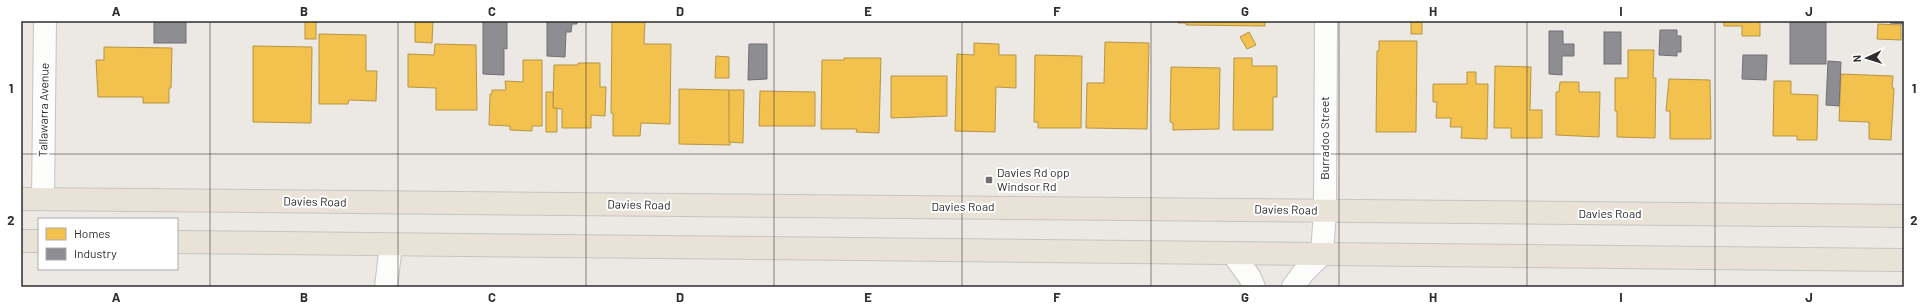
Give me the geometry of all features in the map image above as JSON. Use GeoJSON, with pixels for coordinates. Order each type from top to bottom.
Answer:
{"type":"FeatureCollection","features":[{"type":"Feature","properties":{"kind":"highway","name":"Davies Road"},"geometry":{"type":"LineString","coordinates":[[21,199],[1904,216]]}},
{"type":"Feature","properties":{"kind":"highway"},"geometry":{"type":"LineString","coordinates":[[21,241],[38,241]]}},
{"type":"Feature","properties":{"kind":"highway"},"geometry":{"type":"LineString","coordinates":[[178,242],[1904,260]]}},
{"type":"Feature","properties":{"kind":"street","name":"Tallawarra Avenue"},"geometry":{"type":"LineString","coordinates":[[43,199],[45,21]]}},
{"type":"Feature","properties":{"kind":"street","name":"Burradoo Street"},"geometry":{"type":"LineString","coordinates":[[1322,254],[1325,211],[1326,21]]}},
{"type":"Feature","properties":{"kind":"street"},"geometry":{"type":"LineString","coordinates":[[386,287],[391,245]]}},
{"type":"Feature","properties":{"kind":"street"},"geometry":{"type":"LineString","coordinates":[[1232,253],[1249,276],[1254,287]]}},
{"type":"Feature","properties":{"kind":"street"},"geometry":{"type":"LineString","coordinates":[[1293,287],[1303,273],[1322,254]]}},
{"type":"Feature","properties":{"kind":"building: Homes"},"geometry":{"type":"Polygon","coordinates":[[[305,21],[316,21],[316,39],[305,39],[305,21]]]}},
{"type":"Feature","properties":{"kind":"building: Homes"},"geometry":{"type":"Polygon","coordinates":[[[415,21],[433,21],[432,43],[415,42],[415,21]]]}},
{"type":"Feature","properties":{"kind":"building: Homes"},"geometry":{"type":"Polygon","coordinates":[[[612,21],[645,21],[644,44],[671,44],[670,124],[641,123],[640,136],[613,136],[613,113],[611,113],[612,21]]]}},
{"type":"Feature","properties":{"kind":"building: Homes"},"geometry":{"type":"Polygon","coordinates":[[[1178,21],[1265,21],[1265,26],[1186,25],[1186,23],[1178,23],[1178,21]]]}},
{"type":"Feature","properties":{"kind":"building: Homes"},"geometry":{"type":"Polygon","coordinates":[[[1411,21],[1422,21],[1422,34],[1411,34],[1411,21]]]}},
{"type":"Feature","properties":{"kind":"building: Homes"},"geometry":{"type":"Polygon","coordinates":[[[1724,21],[1760,21],[1760,36],[1742,36],[1742,26],[1724,26],[1724,21]]]}},
{"type":"Feature","properties":{"kind":"building: Homes"},"geometry":{"type":"Polygon","coordinates":[[[1878,24],[1901,25],[1901,40],[1877,39],[1878,24]]]}},
{"type":"Feature","properties":{"kind":"building: Homes"},"geometry":{"type":"Polygon","coordinates":[[[1249,32],[1256,45],[1247,49],[1240,37],[1249,32]]]}},
{"type":"Feature","properties":{"kind":"building: Homes"},"geometry":{"type":"Polygon","coordinates":[[[319,34],[366,35],[366,71],[377,71],[376,101],[349,100],[348,104],[319,104],[319,34]]]}},
{"type":"Feature","properties":{"kind":"building: Homes"},"geometry":{"type":"Polygon","coordinates":[[[1379,41],[1417,41],[1416,132],[1376,132],[1377,51],[1379,51],[1379,41]]]}},
{"type":"Feature","properties":{"kind":"building: Homes"},"geometry":{"type":"Polygon","coordinates":[[[1105,42],[1149,43],[1147,129],[1086,128],[1087,83],[1104,83],[1105,42]]]}},
{"type":"Feature","properties":{"kind":"building: Homes"},"geometry":{"type":"Polygon","coordinates":[[[974,43],[999,44],[999,55],[1016,55],[1016,88],[996,87],[995,132],[955,131],[957,54],[974,55],[974,43]]]}},
{"type":"Feature","properties":{"kind":"building: Homes"},"geometry":{"type":"Polygon","coordinates":[[[435,44],[476,45],[477,110],[436,110],[436,88],[408,87],[408,54],[434,55],[435,44]]]}},
{"type":"Feature","properties":{"kind":"building: Homes"},"geometry":{"type":"Polygon","coordinates":[[[253,46],[312,47],[311,123],[253,122],[253,46]]]}},
{"type":"Feature","properties":{"kind":"building: Homes"},"geometry":{"type":"Polygon","coordinates":[[[104,47],[172,48],[169,103],[143,103],[143,97],[98,97],[96,60],[104,60],[104,47]]]}},
{"type":"Feature","properties":{"kind":"building: Homes"},"geometry":{"type":"Polygon","coordinates":[[[1628,50],[1654,50],[1653,78],[1656,78],[1655,138],[1617,137],[1615,78],[1628,78],[1628,50]]]}},
{"type":"Feature","properties":{"kind":"building: Homes"},"geometry":{"type":"Polygon","coordinates":[[[1035,55],[1082,56],[1081,128],[1038,128],[1038,122],[1034,122],[1035,55]]]}},
{"type":"Feature","properties":{"kind":"building: Homes"},"geometry":{"type":"Polygon","coordinates":[[[716,56],[729,57],[729,78],[715,78],[716,56]]]}},
{"type":"Feature","properties":{"kind":"building: Homes"},"geometry":{"type":"Polygon","coordinates":[[[844,58],[881,58],[879,133],[856,132],[857,129],[821,129],[822,60],[844,60],[844,58]]]}},
{"type":"Feature","properties":{"kind":"building: Homes"},"geometry":{"type":"Polygon","coordinates":[[[1234,58],[1252,58],[1252,66],[1277,66],[1277,97],[1273,97],[1273,130],[1233,130],[1234,58]]]}},
{"type":"Feature","properties":{"kind":"building: Homes"},"geometry":{"type":"Polygon","coordinates":[[[523,60],[542,60],[542,126],[532,126],[532,131],[510,130],[510,126],[489,125],[490,94],[492,94],[492,90],[506,90],[505,81],[523,82],[523,60]]]}},
{"type":"Feature","properties":{"kind":"building: Homes"},"geometry":{"type":"Polygon","coordinates":[[[578,63],[600,63],[600,87],[606,87],[605,116],[591,115],[591,128],[562,128],[562,109],[553,108],[554,65],[578,65],[578,63]]]}},
{"type":"Feature","properties":{"kind":"building: Homes"},"geometry":{"type":"Polygon","coordinates":[[[1495,66],[1531,67],[1530,110],[1542,110],[1542,138],[1511,138],[1511,128],[1494,128],[1495,66]]]}},
{"type":"Feature","properties":{"kind":"building: Homes"},"geometry":{"type":"Polygon","coordinates":[[[1171,67],[1220,68],[1219,129],[1173,130],[1173,123],[1170,122],[1171,67]]]}},
{"type":"Feature","properties":{"kind":"building: Homes"},"geometry":{"type":"Polygon","coordinates":[[[1467,72],[1476,72],[1476,84],[1488,84],[1487,139],[1461,138],[1462,127],[1450,127],[1451,118],[1436,118],[1437,102],[1433,102],[1433,84],[1467,84],[1467,72]]]}},
{"type":"Feature","properties":{"kind":"building: Homes"},"geometry":{"type":"Polygon","coordinates":[[[1841,74],[1893,76],[1892,88],[1894,88],[1891,140],[1869,139],[1869,122],[1839,121],[1841,74]]]}},
{"type":"Feature","properties":{"kind":"building: Homes"},"geometry":{"type":"Polygon","coordinates":[[[891,76],[947,76],[947,116],[891,118],[891,76]]]}},
{"type":"Feature","properties":{"kind":"building: Homes"},"geometry":{"type":"Polygon","coordinates":[[[1669,79],[1710,80],[1711,139],[1670,139],[1670,111],[1666,111],[1669,79]]]}},
{"type":"Feature","properties":{"kind":"building: Homes"},"geometry":{"type":"Polygon","coordinates":[[[1774,81],[1791,81],[1791,94],[1818,95],[1817,140],[1797,140],[1797,136],[1773,136],[1774,81]]]}},
{"type":"Feature","properties":{"kind":"building: Homes"},"geometry":{"type":"Polygon","coordinates":[[[1560,82],[1579,82],[1579,92],[1600,92],[1599,137],[1556,135],[1556,92],[1559,92],[1560,82]]]}},
{"type":"Feature","properties":{"kind":"building: Homes"},"geometry":{"type":"Polygon","coordinates":[[[679,89],[729,90],[730,145],[679,144],[679,89]]]}},
{"type":"Feature","properties":{"kind":"building: Homes"},"geometry":{"type":"Polygon","coordinates":[[[729,90],[744,90],[743,143],[729,142],[729,90]]]}},
{"type":"Feature","properties":{"kind":"building: Homes"},"geometry":{"type":"Polygon","coordinates":[[[760,91],[815,92],[815,126],[759,126],[760,91]]]}},
{"type":"Feature","properties":{"kind":"building: Homes"},"geometry":{"type":"Polygon","coordinates":[[[546,92],[553,92],[553,108],[557,108],[557,132],[546,132],[546,92]]]}},
{"type":"Feature","properties":{"kind":"building: Industry"},"geometry":{"type":"Polygon","coordinates":[[[154,21],[186,21],[186,43],[154,43],[154,21]]]}},
{"type":"Feature","properties":{"kind":"building: Industry"},"geometry":{"type":"Polygon","coordinates":[[[483,21],[507,21],[507,49],[504,48],[504,75],[483,74],[483,21]]]}},
{"type":"Feature","properties":{"kind":"building: Industry"},"geometry":{"type":"Polygon","coordinates":[[[547,21],[577,21],[577,24],[572,24],[571,32],[566,32],[565,57],[547,56],[547,21]]]}},
{"type":"Feature","properties":{"kind":"building: Industry"},"geometry":{"type":"Polygon","coordinates":[[[1890,21],[1903,21],[1903,24],[1890,23],[1890,21]]]}},
{"type":"Feature","properties":{"kind":"building: Industry"},"geometry":{"type":"Polygon","coordinates":[[[1790,22],[1826,22],[1826,64],[1790,64],[1790,22]]]}},
{"type":"Feature","properties":{"kind":"building: Industry"},"geometry":{"type":"Polygon","coordinates":[[[1660,30],[1677,30],[1677,36],[1681,36],[1681,52],[1677,52],[1677,56],[1659,55],[1660,30]]]}},
{"type":"Feature","properties":{"kind":"building: Industry"},"geometry":{"type":"Polygon","coordinates":[[[1549,31],[1563,31],[1563,44],[1574,44],[1574,56],[1562,56],[1562,75],[1549,74],[1549,31]]]}},
{"type":"Feature","properties":{"kind":"building: Industry"},"geometry":{"type":"Polygon","coordinates":[[[1604,32],[1621,32],[1621,64],[1604,64],[1604,32]]]}},
{"type":"Feature","properties":{"kind":"building: Industry"},"geometry":{"type":"Polygon","coordinates":[[[749,44],[767,44],[767,79],[748,80],[749,44]]]}},
{"type":"Feature","properties":{"kind":"building: Industry"},"geometry":{"type":"Polygon","coordinates":[[[1743,55],[1767,55],[1766,80],[1742,79],[1743,55]]]}},
{"type":"Feature","properties":{"kind":"building: Industry"},"geometry":{"type":"Polygon","coordinates":[[[1828,61],[1841,62],[1839,106],[1826,105],[1828,61]]]}},
{"type":"Feature","properties":{"kind":"place","name":"Davies Rd opp Windsor Rd"},"geometry":{"type":"Point","coordinates":[989,180]}}]}
